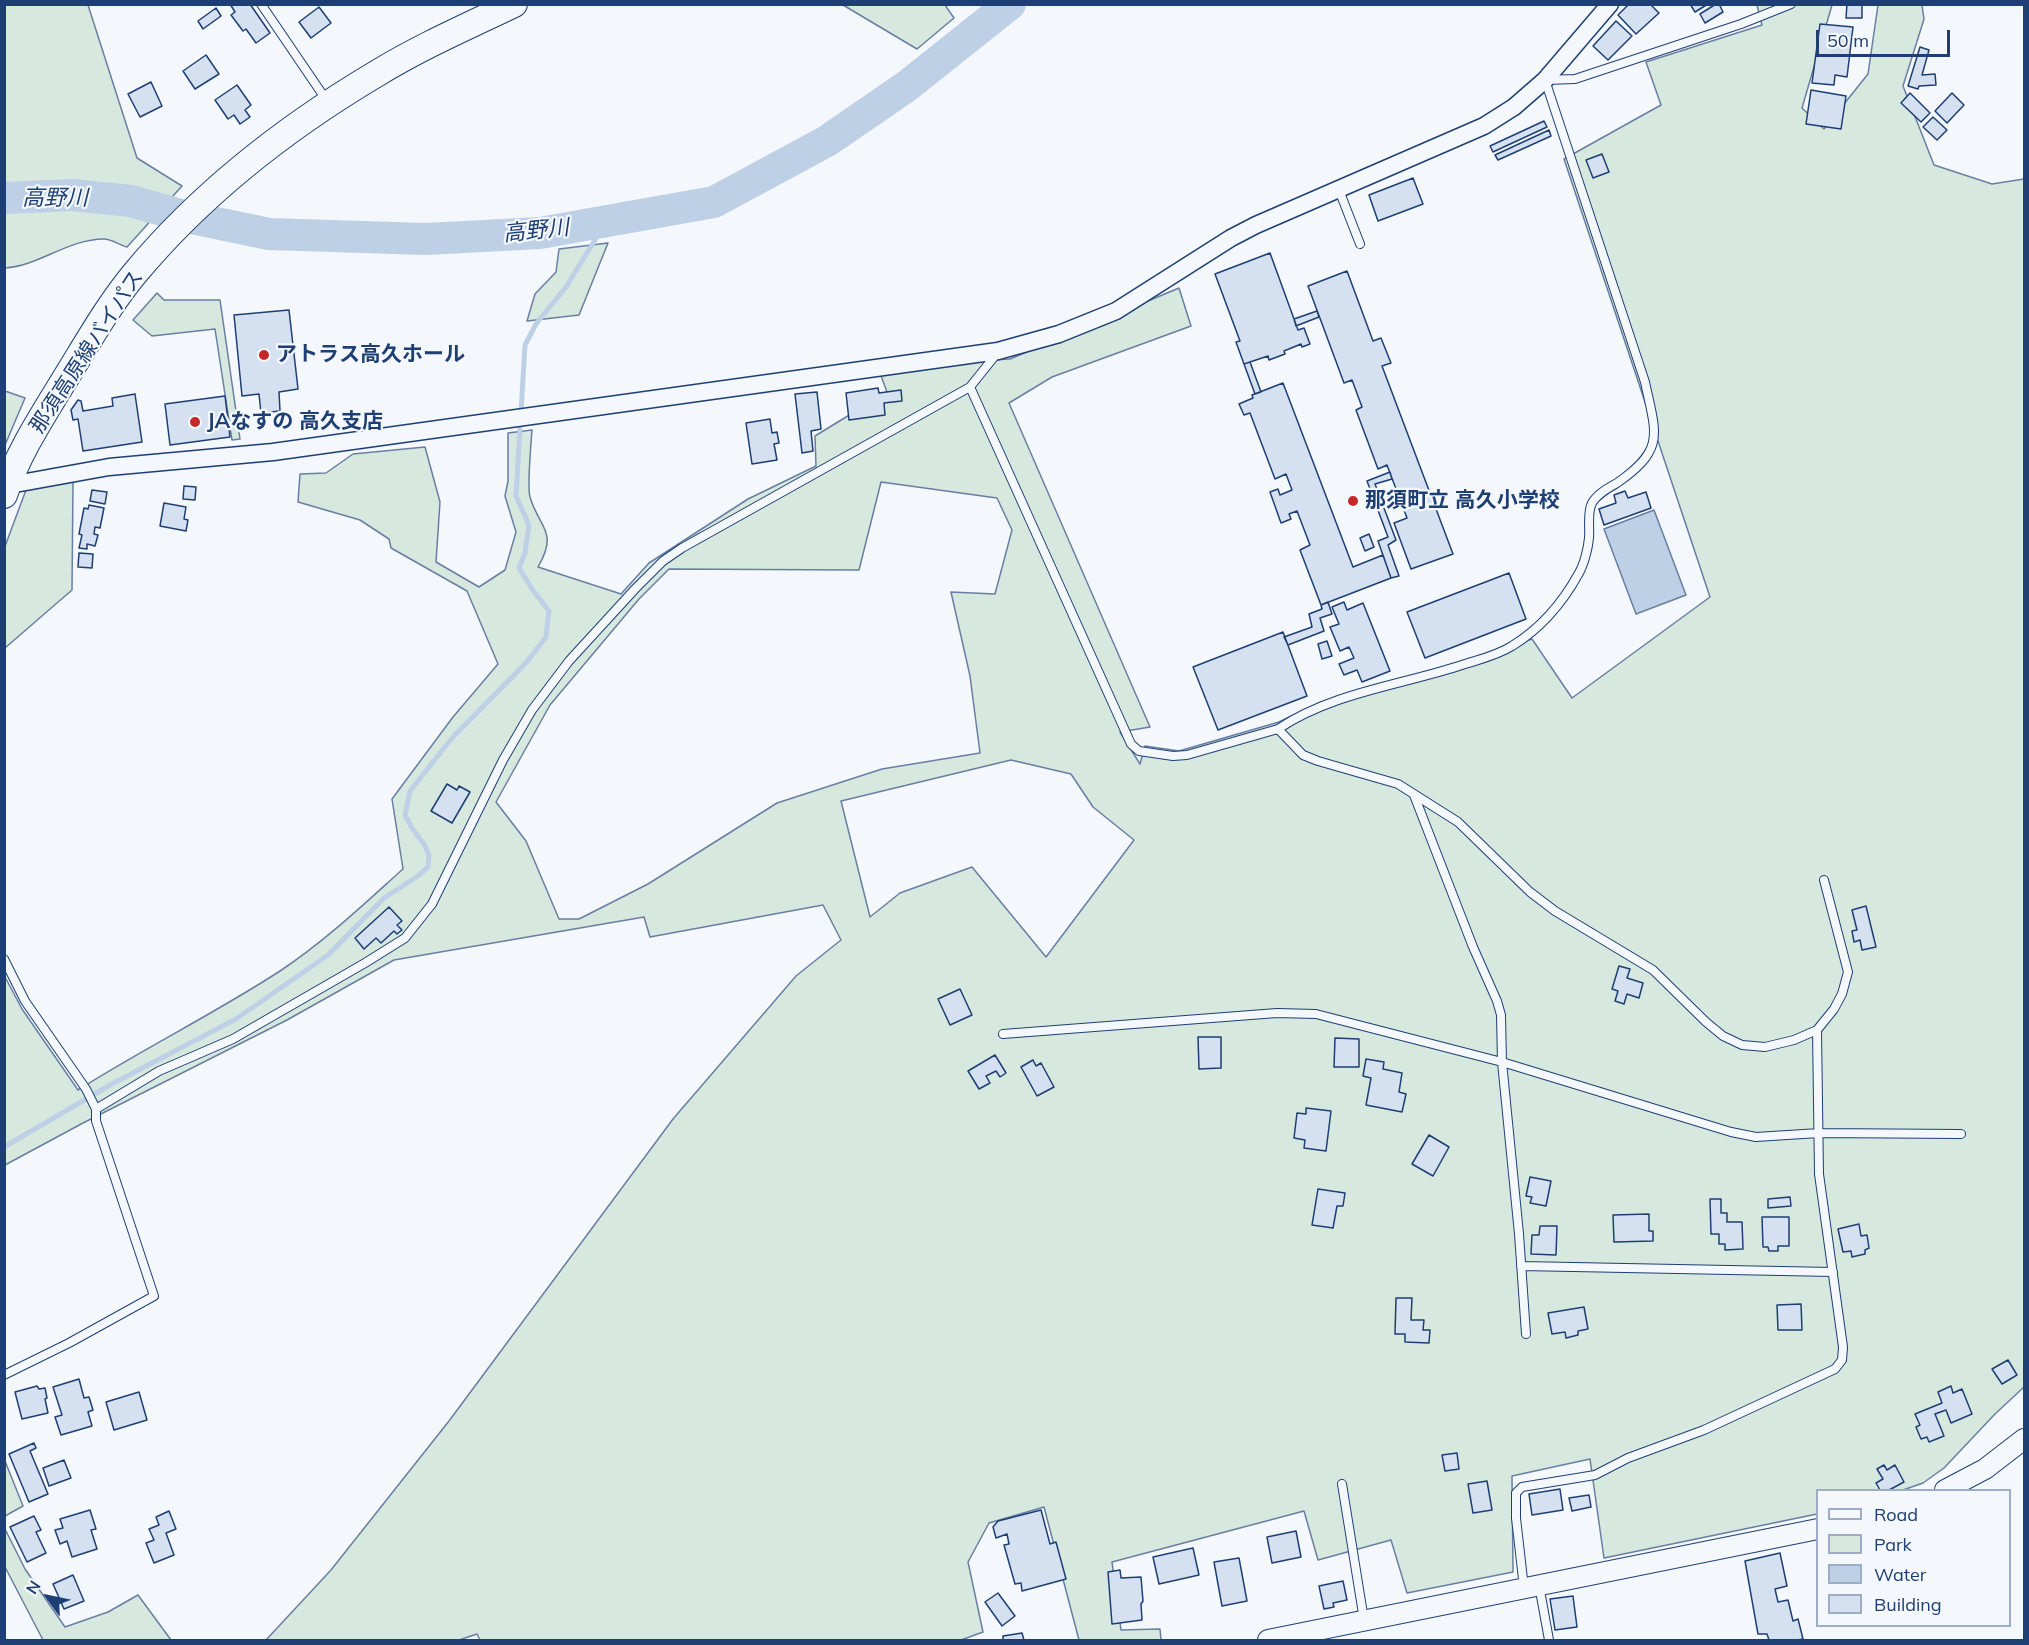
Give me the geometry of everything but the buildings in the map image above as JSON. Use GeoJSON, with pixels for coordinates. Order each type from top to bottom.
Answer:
{"type":"FeatureCollection","features":[{"type":"Feature","properties":{"kind":"main road","name":"那須高原線バイパス"},"geometry":{"type":"LineString","coordinates":[[6,488],[47,407],[134,274],[168,236],[207,198],[252,158],[377,73],[456,31],[514,4]]}},
{"type":"Feature","properties":{"kind":"street"},"geometry":{"type":"LineString","coordinates":[[6,488],[109,467],[273,452],[998,351],[1059,334],[1116,311],[1231,238],[1484,126],[1514,107],[1545,80],[1610,4]]}},
{"type":"Feature","properties":{"kind":"street"},"geometry":{"type":"LineString","coordinates":[[1949,1489],[1985,1469],[2025,1439]]}},
{"type":"Feature","properties":{"kind":"street"},"geometry":{"type":"LineString","coordinates":[[1268,1641],[1816,1528]]}},
{"type":"Feature","properties":{"kind":"lane"},"geometry":{"type":"LineString","coordinates":[[261,4],[329,105]]}},
{"type":"Feature","properties":{"kind":"lane"},"geometry":{"type":"LineString","coordinates":[[970,387],[1131,744],[1139,751],[1173,756],[1187,755],[1278,729],[1297,716],[1323,705],[1444,671],[1510,647],[1538,628],[1579,572],[1589,542],[1590,506],[1596,497],[1637,469],[1654,445],[1656,433],[1645,382],[1545,80],[1575,79],[1741,24],[1791,4]]}},
{"type":"Feature","properties":{"kind":"lane"},"geometry":{"type":"LineString","coordinates":[[1339,190],[1360,244]]}},
{"type":"Feature","properties":{"kind":"lane"},"geometry":{"type":"LineString","coordinates":[[95,1106],[159,1071],[232,1039],[405,938],[432,904],[504,760],[532,710],[569,661],[663,561],[682,548],[970,387],[998,351]]}},
{"type":"Feature","properties":{"kind":"lane"},"geometry":{"type":"LineString","coordinates":[[1278,729],[1303,755],[1398,784],[1458,822],[1530,892],[1555,911],[1653,970],[1706,1022],[1723,1036],[1742,1045],[1765,1047],[1794,1040],[1817,1030],[1834,1009],[1842,994],[1848,972],[1824,879]]}},
{"type":"Feature","properties":{"kind":"lane"},"geometry":{"type":"LineString","coordinates":[[1414,795],[1501,1015],[1502,1062],[1526,1334]]}},
{"type":"Feature","properties":{"kind":"lane"},"geometry":{"type":"LineString","coordinates":[[4,959],[25,1001],[86,1089],[95,1106],[96,1121],[154,1296],[69,1343],[4,1375]]}},
{"type":"Feature","properties":{"kind":"lane"},"geometry":{"type":"LineString","coordinates":[[1003,1034],[1302,1012],[1502,1062],[1731,1132],[1756,1137],[1818,1133],[1961,1134]]}},
{"type":"Feature","properties":{"kind":"lane"},"geometry":{"type":"LineString","coordinates":[[1549,1641],[1532,1586],[1516,1518],[1516,1493],[1522,1487],[1595,1475],[1628,1458],[1704,1430],[1835,1369],[1842,1360],[1843,1347],[1819,1174],[1817,1030]]}},
{"type":"Feature","properties":{"kind":"lane"},"geometry":{"type":"LineString","coordinates":[[1521,1266],[1833,1272]]}},
{"type":"Feature","properties":{"kind":"lane"},"geometry":{"type":"LineString","coordinates":[[1342,1484],[1365,1621]]}},
{"type":"Feature","properties":{"kind":"green space"},"geometry":{"type":"Polygon","coordinates":[[[5,4],[88,5],[137,158],[182,186],[127,247],[107,239],[91,240],[30,263],[5,268],[5,4]]]}},
{"type":"Feature","properties":{"kind":"green space"},"geometry":{"type":"Polygon","coordinates":[[[843,5],[945,5],[954,18],[917,49],[843,5]]]}},
{"type":"Feature","properties":{"kind":"green space"},"geometry":{"type":"Polygon","coordinates":[[[1757,5],[1832,5],[1802,108],[1824,129],[1868,74],[1878,5],[1922,5],[1924,19],[1903,86],[1934,165],[1992,184],[2024,179],[2024,1387],[1944,1468],[1923,1483],[1906,1489],[1816,1489],[1816,1514],[1604,1558],[1590,1459],[1512,1476],[1513,1572],[1407,1593],[1391,1540],[1318,1560],[1304,1511],[1112,1562],[1121,1630],[1160,1629],[1161,1640],[1079,1640],[1044,1507],[989,1523],[968,1562],[983,1632],[961,1640],[480,1640],[477,1634],[459,1640],[266,1640],[331,1570],[449,1421],[673,1119],[796,976],[841,940],[823,905],[650,937],[644,917],[394,960],[287,1020],[5,1165],[4,975],[22,1009],[78,1090],[255,987],[312,948],[403,869],[392,799],[453,717],[498,664],[467,591],[391,548],[389,539],[360,520],[298,502],[300,474],[326,473],[353,454],[425,447],[440,502],[436,562],[479,587],[505,570],[516,532],[505,496],[508,481],[508,433],[532,430],[529,492],[547,537],[544,555],[538,567],[621,594],[649,563],[748,499],[816,466],[815,436],[887,392],[880,373],[971,361],[1010,359],[1179,288],[1191,326],[1052,377],[1009,403],[1150,727],[1120,732],[1140,764],[1145,746],[1179,751],[1279,722],[1321,702],[1444,668],[1532,639],[1572,698],[1710,597],[1564,159],[1661,105],[1646,62],[1762,25],[1757,5]],[[881,482],[859,570],[669,569],[639,599],[550,705],[496,802],[526,841],[559,919],[579,919],[648,884],[777,803],[882,769],[980,753],[970,676],[951,592],[995,594],[1012,530],[997,498],[881,482]],[[1011,760],[841,801],[870,917],[900,893],[972,867],[1046,957],[1134,840],[1093,807],[1071,774],[1011,760]]]}},
{"type":"Feature","properties":{"kind":"green space"},"geometry":{"type":"Polygon","coordinates":[[[608,243],[579,315],[527,321],[535,294],[556,272],[559,249],[608,243]]]}},
{"type":"Feature","properties":{"kind":"green space"},"geometry":{"type":"Polygon","coordinates":[[[157,293],[164,300],[220,300],[240,439],[232,440],[215,329],[152,336],[133,320],[157,293]]]}},
{"type":"Feature","properties":{"kind":"green space"},"geometry":{"type":"Polygon","coordinates":[[[4,391],[25,398],[5,445],[4,391]]]}},
{"type":"Feature","properties":{"kind":"green space"},"geometry":{"type":"Polygon","coordinates":[[[73,481],[72,590],[5,648],[4,549],[26,490],[73,481]]]}},
{"type":"Feature","properties":{"kind":"green space"},"geometry":{"type":"Polygon","coordinates":[[[5,1461],[23,1506],[4,1516],[5,1461]]]}},
{"type":"Feature","properties":{"kind":"green space"},"geometry":{"type":"Polygon","coordinates":[[[4,1527],[25,1569],[65,1627],[108,1612],[138,1595],[171,1640],[43,1640],[5,1567],[4,1527]]]}},
{"type":"Feature","properties":{"kind":"water"},"geometry":{"type":"Polygon","coordinates":[[[1654,510],[1686,595],[1636,614],[1604,529],[1654,510]]]}},
{"type":"Feature","properties":{"kind":"waterway","name":"高野川"},"geometry":{"type":"LineString","coordinates":[[4,198],[72,195],[131,201],[187,217],[269,234],[426,239],[540,233],[714,202],[827,141],[907,86],[1010,4]]}},
{"type":"Feature","properties":{"kind":"waterway"},"geometry":{"type":"LineString","coordinates":[[4,1147],[110,1085],[236,1019],[328,955],[384,898],[428,867],[429,855],[405,815],[410,791],[453,737],[526,663],[546,637],[549,611],[519,568],[525,553],[529,525],[516,496],[525,345],[536,324],[566,287],[606,222]]}},
{"type":"Feature","properties":{"kind":"place","name":"アトラス高久ホール"},"geometry":{"type":"Point","coordinates":[264,355]}},
{"type":"Feature","properties":{"kind":"place","name":"JAなすの 高久支店"},"geometry":{"type":"Point","coordinates":[195,422]}},
{"type":"Feature","properties":{"kind":"place","name":"那須町立 高久小学校"},"geometry":{"type":"Point","coordinates":[1353,501]}}]}
